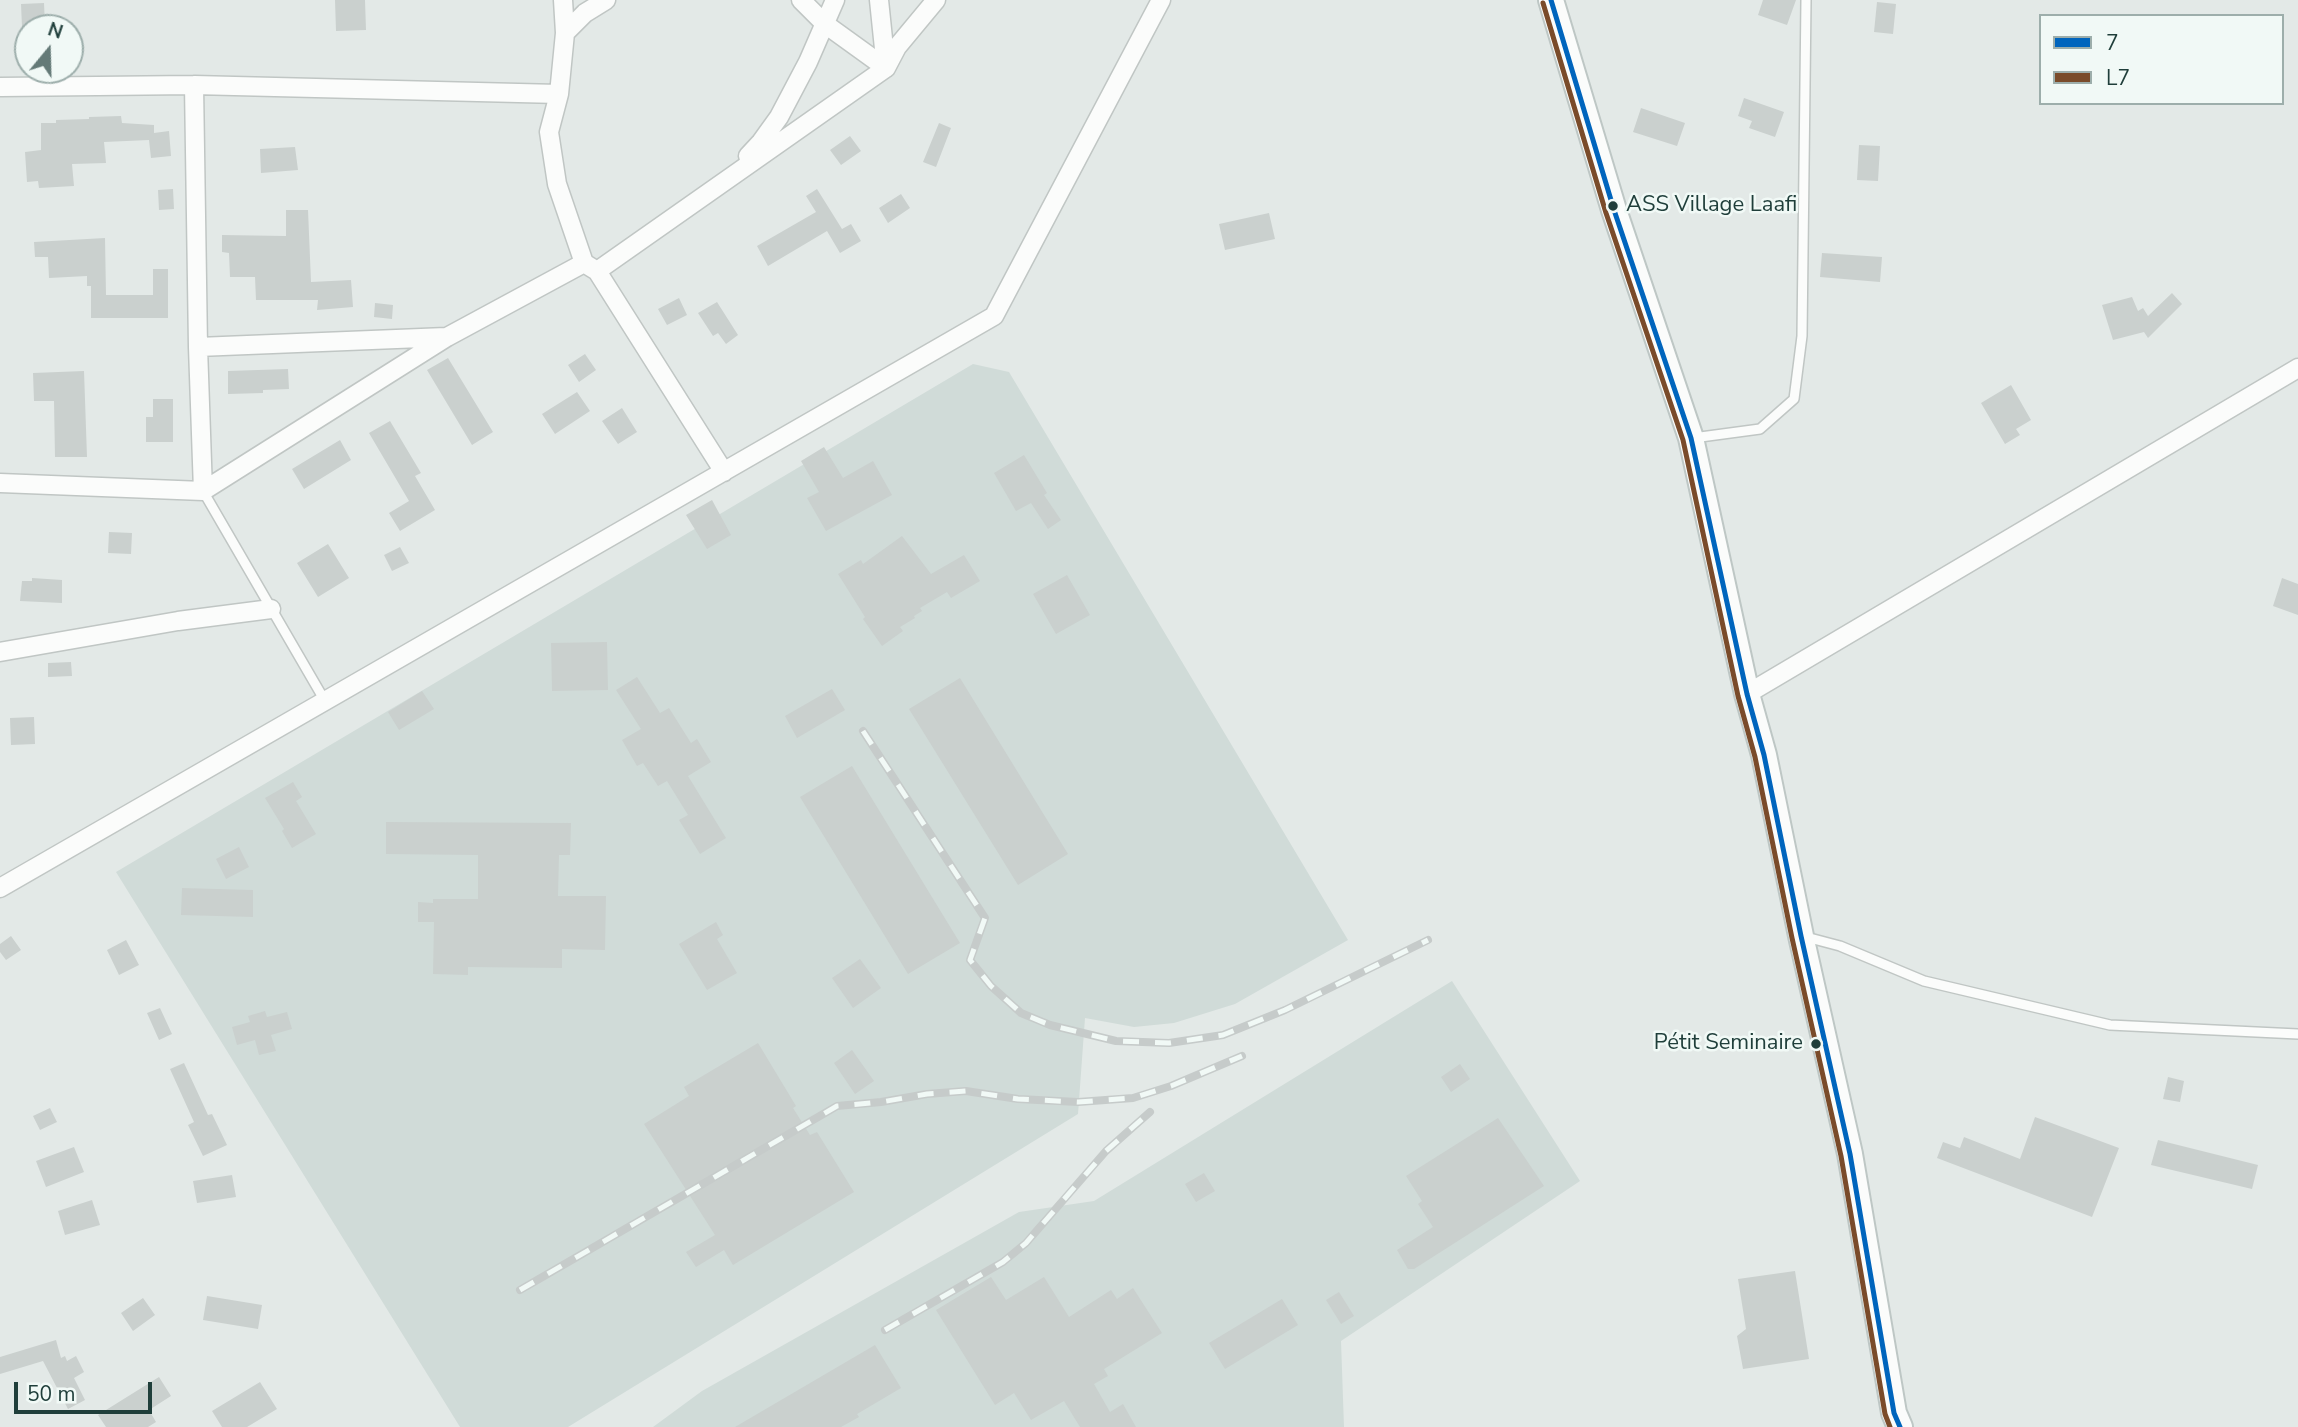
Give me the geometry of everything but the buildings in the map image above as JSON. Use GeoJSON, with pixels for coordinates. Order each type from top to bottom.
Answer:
{"type":"FeatureCollection","features":[{"type":"Feature","properties":{"kind":"street"},"geometry":{"type":"LineString","coordinates":[[563,0],[565,33],[559,94],[549,132],[557,184],[591,267],[724,472]]}},
{"type":"Feature","properties":{"kind":"street"},"geometry":{"type":"LineString","coordinates":[[565,33],[586,13],[606,0]]}},
{"type":"Feature","properties":{"kind":"street"},"geometry":{"type":"LineString","coordinates":[[801,0],[825,24],[886,68]]}},
{"type":"Feature","properties":{"kind":"street"},"geometry":{"type":"LineString","coordinates":[[709,192],[761,142],[779,117],[835,0]]}},
{"type":"Feature","properties":{"kind":"street"},"geometry":{"type":"LineString","coordinates":[[879,0],[886,68]]}},
{"type":"Feature","properties":{"kind":"street"},"geometry":{"type":"LineString","coordinates":[[0,483],[203,491],[447,337],[591,267],[709,192],[886,68],[897,47],[936,0]]}},
{"type":"Feature","properties":{"kind":"street"},"geometry":{"type":"LineString","coordinates":[[0,888],[994,316],[1161,0]]}},
{"type":"Feature","properties":{"kind":"street"},"geometry":{"type":"LineString","coordinates":[[1551,0],[1614,210],[1691,438],[1747,694],[1764,755],[1850,1154],[1894,1413],[1900,1427]]}},
{"type":"Feature","properties":{"kind":"street"},"geometry":{"type":"LineString","coordinates":[[0,87],[194,85],[559,94]]}},
{"type":"Feature","properties":{"kind":"street"},"geometry":{"type":"LineString","coordinates":[[194,85],[203,491]]}},
{"type":"Feature","properties":{"kind":"street"},"geometry":{"type":"LineString","coordinates":[[198,346],[447,337]]}},
{"type":"Feature","properties":{"kind":"street"},"geometry":{"type":"LineString","coordinates":[[1747,694],[2298,368]]}},
{"type":"Feature","properties":{"kind":"street"},"geometry":{"type":"LineString","coordinates":[[0,652],[178,621],[271,610]]}},
{"type":"Feature","properties":{"kind":"lane"},"geometry":{"type":"LineString","coordinates":[[1691,438],[1760,429],[1794,398],[1802,336],[1806,0]]}},
{"type":"Feature","properties":{"kind":"lane"},"geometry":{"type":"LineString","coordinates":[[203,491],[325,701]]}},
{"type":"Feature","properties":{"kind":"lane"},"geometry":{"type":"LineString","coordinates":[[1801,936],[1840,946],[1924,981],[2110,1025],[2298,1034]]}},
{"type":"Feature","properties":{"kind":"shaded area"},"geometry":{"type":"Polygon","coordinates":[[[973,364],[1009,372],[1348,940],[1235,1004],[1174,1023],[1134,1027],[1085,1018],[1078,1114],[568,1427],[460,1427],[116,872],[973,364]]]}},
{"type":"Feature","properties":{"kind":"shaded area"},"geometry":{"type":"Polygon","coordinates":[[[1452,981],[1580,1181],[1341,1341],[1344,1427],[653,1427],[702,1391],[1019,1212],[1094,1201],[1452,981]]]}},
{"type":"Feature","properties":{"kind":"railway"},"geometry":{"type":"LineString","coordinates":[[863,731],[985,918],[970,960],[991,986],[1021,1013],[1050,1025],[1116,1041],[1169,1043],[1223,1035],[1285,1010],[1428,940]]}},
{"type":"Feature","properties":{"kind":"railway"},"geometry":{"type":"LineString","coordinates":[[520,1290],[837,1106],[966,1091],[1018,1099],[1078,1102],[1133,1098],[1171,1086],[1242,1056]]}},
{"type":"Feature","properties":{"kind":"railway"},"geometry":{"type":"LineString","coordinates":[[885,1330],[1003,1262],[1026,1243],[1106,1151],[1150,1112]]}},
{"type":"Feature","properties":{"kind":"transit line","name":"7"},"geometry":{"type":"LineString","coordinates":[[1551,0],[1614,210],[1691,438],[1747,694],[1764,755],[1850,1154],[1894,1413],[1900,1427]]}},
{"type":"Feature","properties":{"kind":"transit line","name":"L7"},"geometry":{"type":"LineString","coordinates":[[1543,3],[1606,213],[1683,440],[1841,1156],[1885,1414],[1890,1427]]}},
{"type":"Feature","properties":{"kind":"place","name":"ASS Village Laafi"},"geometry":{"type":"Point","coordinates":[1613,206]}},
{"type":"Feature","properties":{"kind":"place","name":"Pétit Seminaire"},"geometry":{"type":"Point","coordinates":[1816,1044]}}]}
